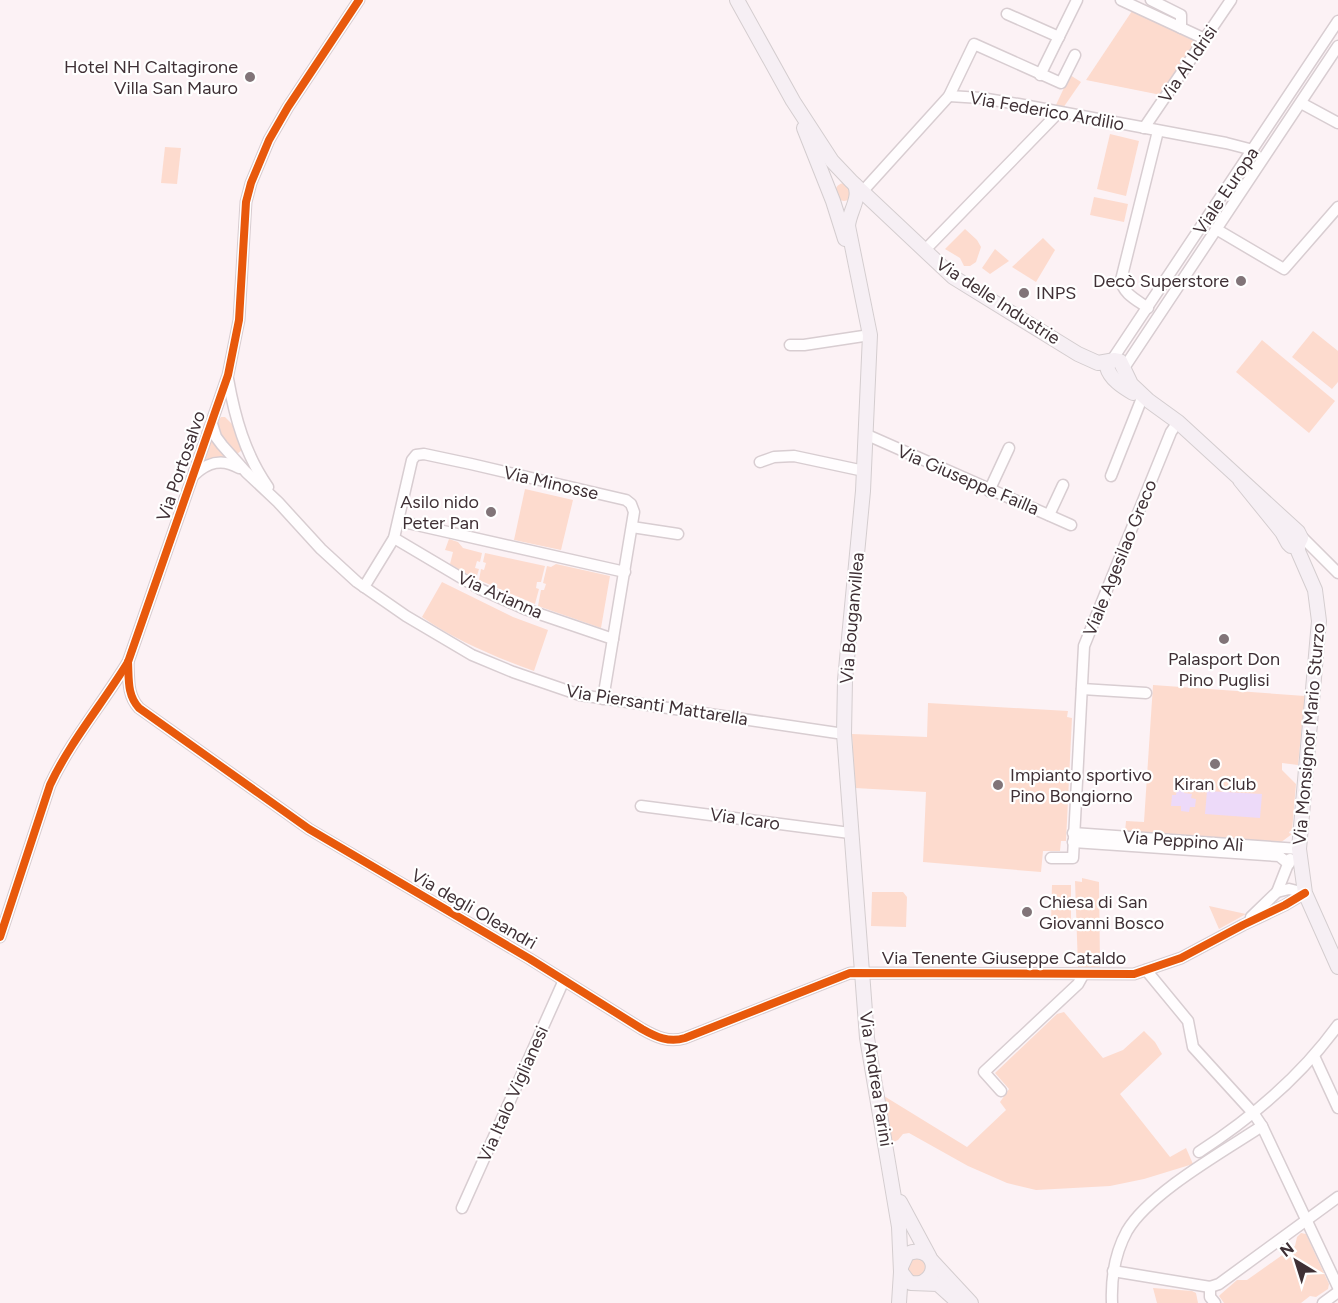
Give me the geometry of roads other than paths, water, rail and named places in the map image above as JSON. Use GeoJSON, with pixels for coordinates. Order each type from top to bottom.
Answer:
{"type":"FeatureCollection","features":[{"type":"Feature","properties":{"kind":"main road"},"geometry":{"type":"LineString","coordinates":[[737,0],[793,100],[832,198],[840,227],[855,265]]}},
{"type":"Feature","properties":{"kind":"main road","name":"Via delle Industrie"},"geometry":{"type":"LineString","coordinates":[[793,100],[854,195],[893,222],[953,277],[1078,354],[1115,368]]}},
{"type":"Feature","properties":{"kind":"main road"},"geometry":{"type":"LineString","coordinates":[[842,180],[854,195],[842,207],[832,198],[831,190],[836,182],[842,180]]}},
{"type":"Feature","properties":{"kind":"main road"},"geometry":{"type":"LineString","coordinates":[[854,195],[848,226],[855,265]]}},
{"type":"Feature","properties":{"kind":"main road","name":"Via Bouganvillea"},"geometry":{"type":"LineString","coordinates":[[855,265],[870,335],[864,471],[855,592],[845,680],[844,734],[862,972]]}},
{"type":"Feature","properties":{"kind":"main road"},"geometry":{"type":"LineString","coordinates":[[1115,368],[1145,399],[1178,422],[1240,480],[1295,539]]}},
{"type":"Feature","properties":{"kind":"main road","name":"Via Monsignor Mario Sturzo"},"geometry":{"type":"LineString","coordinates":[[1295,539],[1315,590],[1318,621],[1296,849],[1305,893],[1338,967]]}},
{"type":"Feature","properties":{"kind":"main road","name":"Via Andrea Parini"},"geometry":{"type":"LineString","coordinates":[[862,972],[867,1038],[899,1227],[901,1269],[899,1303]]}},
{"type":"Feature","properties":{"kind":"main road"},"geometry":{"type":"LineString","coordinates":[[893,1186],[931,1259],[933,1272],[926,1281],[919,1283],[907,1296],[905,1303]]}},
{"type":"Feature","properties":{"kind":"main road"},"geometry":{"type":"LineString","coordinates":[[959,1303],[938,1284],[907,1280],[901,1269],[904,1258],[911,1252],[921,1251],[971,1303]]}},
{"type":"Feature","properties":{"kind":"street","name":"Via Portosalvo"},"geometry":{"type":"LineString","coordinates":[[0,937],[55,774],[107,698],[128,662],[213,421],[228,375],[238,320],[246,202],[251,183],[269,140],[288,107],[359,0]]}},
{"type":"Feature","properties":{"kind":"street"},"geometry":{"type":"LineString","coordinates":[[1040,75],[1077,0]]}},
{"type":"Feature","properties":{"kind":"street"},"geometry":{"type":"LineString","coordinates":[[1121,0],[1204,39]]}},
{"type":"Feature","properties":{"kind":"street"},"geometry":{"type":"LineString","coordinates":[[1137,7],[1150,0],[1181,15],[1181,28]]}},
{"type":"Feature","properties":{"kind":"street","name":"Via Al Idrisi"},"geometry":{"type":"LineString","coordinates":[[1144,128],[1231,0]]}},
{"type":"Feature","properties":{"kind":"street"},"geometry":{"type":"LineString","coordinates":[[1006,14],[1059,37]]}},
{"type":"Feature","properties":{"kind":"street","name":"Viale Europa"},"geometry":{"type":"LineString","coordinates":[[1115,368],[1148,308],[1338,21]]}},
{"type":"Feature","properties":{"kind":"street"},"geometry":{"type":"LineString","coordinates":[[854,195],[949,96],[974,44],[1061,83],[1075,55]]}},
{"type":"Feature","properties":{"kind":"street","name":"Viale Europa"},"geometry":{"type":"LineString","coordinates":[[1115,368],[1216,229],[1338,46]]}},
{"type":"Feature","properties":{"kind":"street","name":"Via Federico Ardilio"},"geometry":{"type":"LineString","coordinates":[[949,96],[981,98],[1226,142],[1253,150]]}},
{"type":"Feature","properties":{"kind":"street"},"geometry":{"type":"LineString","coordinates":[[1301,103],[1338,123]]}},
{"type":"Feature","properties":{"kind":"street"},"geometry":{"type":"LineString","coordinates":[[924,251],[1059,112]]}},
{"type":"Feature","properties":{"kind":"street"},"geometry":{"type":"LineString","coordinates":[[1148,308],[1127,293],[1122,287],[1121,280],[1158,131]]}},
{"type":"Feature","properties":{"kind":"street"},"geometry":{"type":"LineString","coordinates":[[1216,229],[1284,269],[1338,207]]}},
{"type":"Feature","properties":{"kind":"street"},"geometry":{"type":"LineString","coordinates":[[790,345],[870,335]]}},
{"type":"Feature","properties":{"kind":"street"},"geometry":{"type":"LineString","coordinates":[[228,375],[237,424],[249,457],[278,502]]}},
{"type":"Feature","properties":{"kind":"street"},"geometry":{"type":"LineString","coordinates":[[1111,476],[1145,399]]}},
{"type":"Feature","properties":{"kind":"street"},"geometry":{"type":"LineString","coordinates":[[237,424],[223,414],[213,421],[216,437],[246,472],[278,502]]}},
{"type":"Feature","properties":{"kind":"street","name":"Viale Agesilao Greco"},"geometry":{"type":"LineString","coordinates":[[1073,838],[1084,646],[1171,432],[1178,422]]}},
{"type":"Feature","properties":{"kind":"street","name":"Via Giuseppe Failla"},"geometry":{"type":"LineString","coordinates":[[865,434],[989,491],[1001,493],[1071,525]]}},
{"type":"Feature","properties":{"kind":"street"},"geometry":{"type":"LineString","coordinates":[[989,491],[1009,448]]}},
{"type":"Feature","properties":{"kind":"street","name":"Via Minosse"},"geometry":{"type":"LineString","coordinates":[[364,586],[394,538],[412,460],[419,454],[626,500],[631,504],[634,512],[603,699]]}},
{"type":"Feature","properties":{"kind":"street"},"geometry":{"type":"LineString","coordinates":[[760,462],[774,457],[794,456],[864,471]]}},
{"type":"Feature","properties":{"kind":"street"},"geometry":{"type":"LineString","coordinates":[[194,475],[208,465],[223,461],[246,472]]}},
{"type":"Feature","properties":{"kind":"street"},"geometry":{"type":"LineString","coordinates":[[1049,515],[1063,485]]}},
{"type":"Feature","properties":{"kind":"street","name":"Via Piersanti Mattarella"},"geometry":{"type":"LineString","coordinates":[[278,502],[321,549],[364,586],[406,616],[472,655],[580,695],[844,734]]}},
{"type":"Feature","properties":{"kind":"street"},"geometry":{"type":"LineString","coordinates":[[399,520],[625,572]]}},
{"type":"Feature","properties":{"kind":"street"},"geometry":{"type":"LineString","coordinates":[[632,527],[678,534]]}},
{"type":"Feature","properties":{"kind":"street","name":"Via Arianna"},"geometry":{"type":"LineString","coordinates":[[394,538],[480,589],[525,609],[613,639]]}},
{"type":"Feature","properties":{"kind":"street"},"geometry":{"type":"LineString","coordinates":[[1295,539],[1314,550],[1334,569],[1338,556]]}},
{"type":"Feature","properties":{"kind":"street","name":"Via degli Oleandri"},"geometry":{"type":"LineString","coordinates":[[128,662],[129,691],[139,708],[309,829],[655,1036],[676,1040],[850,973],[862,972]]}},
{"type":"Feature","properties":{"kind":"street"},"geometry":{"type":"LineString","coordinates":[[1082,688],[1146,693]]}},
{"type":"Feature","properties":{"kind":"street","name":"Via Icaro"},"geometry":{"type":"LineString","coordinates":[[641,806],[850,833]]}},
{"type":"Feature","properties":{"kind":"street"},"geometry":{"type":"LineString","coordinates":[[1051,858],[1072,858],[1073,838]]}},
{"type":"Feature","properties":{"kind":"street","name":"Via Peppino Alì"},"geometry":{"type":"LineString","coordinates":[[1073,838],[1296,849]]}},
{"type":"Feature","properties":{"kind":"street","name":"Via Peppino Alì"},"geometry":{"type":"LineString","coordinates":[[1073,838],[1279,855],[1289,864]]}},
{"type":"Feature","properties":{"kind":"street"},"geometry":{"type":"LineString","coordinates":[[1243,925],[1277,892],[1296,849]]}},
{"type":"Feature","properties":{"kind":"street"},"geometry":{"type":"LineString","coordinates":[[1277,892],[1289,889],[1305,893]]}},
{"type":"Feature","properties":{"kind":"street"},"geometry":{"type":"LineString","coordinates":[[1243,925],[1305,893]]}},
{"type":"Feature","properties":{"kind":"street"},"geometry":{"type":"LineString","coordinates":[[1285,905],[1298,905],[1315,915]]}},
{"type":"Feature","properties":{"kind":"street","name":"Via Tenente Giuseppe Cataldo"},"geometry":{"type":"LineString","coordinates":[[862,972],[878,974],[1127,974],[1180,958],[1243,925]]}},
{"type":"Feature","properties":{"kind":"street"},"geometry":{"type":"LineString","coordinates":[[1146,970],[1188,1021],[1193,1047],[1254,1114],[1262,1126],[1338,1287]]}},
{"type":"Feature","properties":{"kind":"street"},"geometry":{"type":"LineString","coordinates":[[1001,1091],[984,1072],[1078,984],[1083,975]]}},
{"type":"Feature","properties":{"kind":"street","name":"Via Italo Viglianesi"},"geometry":{"type":"LineString","coordinates":[[462,1208],[564,980]]}},
{"type":"Feature","properties":{"kind":"street"},"geometry":{"type":"LineString","coordinates":[[1199,1152],[1254,1114],[1314,1056],[1338,1025]]}},
{"type":"Feature","properties":{"kind":"street"},"geometry":{"type":"LineString","coordinates":[[1314,1056],[1338,1108]]}},
{"type":"Feature","properties":{"kind":"street"},"geometry":{"type":"LineString","coordinates":[[1112,1303],[1113,1271],[1128,1230],[1161,1194],[1262,1126]]}},
{"type":"Feature","properties":{"kind":"street"},"geometry":{"type":"LineString","coordinates":[[1113,1271],[1210,1287],[1219,1284],[1338,1197]]}},
{"type":"Feature","properties":{"kind":"street"},"geometry":{"type":"LineString","coordinates":[[1210,1287],[1210,1297],[1215,1303]]}},
{"type":"Feature","properties":{"kind":"street"},"geometry":{"type":"LineString","coordinates":[[1323,1303],[1338,1292]]}},
{"type":"Feature","properties":{"kind":"place","name":"Hotel NH Caltagirone Villa San Mauro"},"geometry":{"type":"Point","coordinates":[250,77]}},
{"type":"Feature","properties":{"kind":"place","name":"Decò Superstore"},"geometry":{"type":"Point","coordinates":[1241,281]}},
{"type":"Feature","properties":{"kind":"place","name":"INPS"},"geometry":{"type":"Point","coordinates":[1024,293]}},
{"type":"Feature","properties":{"kind":"place","name":"Asilo nido Peter Pan"},"geometry":{"type":"Point","coordinates":[491,512]}},
{"type":"Feature","properties":{"kind":"place","name":"Palasport Don Pino Puglisi"},"geometry":{"type":"Point","coordinates":[1224,639]}},
{"type":"Feature","properties":{"kind":"place","name":"Kiran Club"},"geometry":{"type":"Point","coordinates":[1215,764]}},
{"type":"Feature","properties":{"kind":"place","name":"Impianto sportivo Pino Bongiorno"},"geometry":{"type":"Point","coordinates":[998,785]}},
{"type":"Feature","properties":{"kind":"place","name":"Chiesa di San Giovanni Bosco"},"geometry":{"type":"Point","coordinates":[1027,912]}}]}
